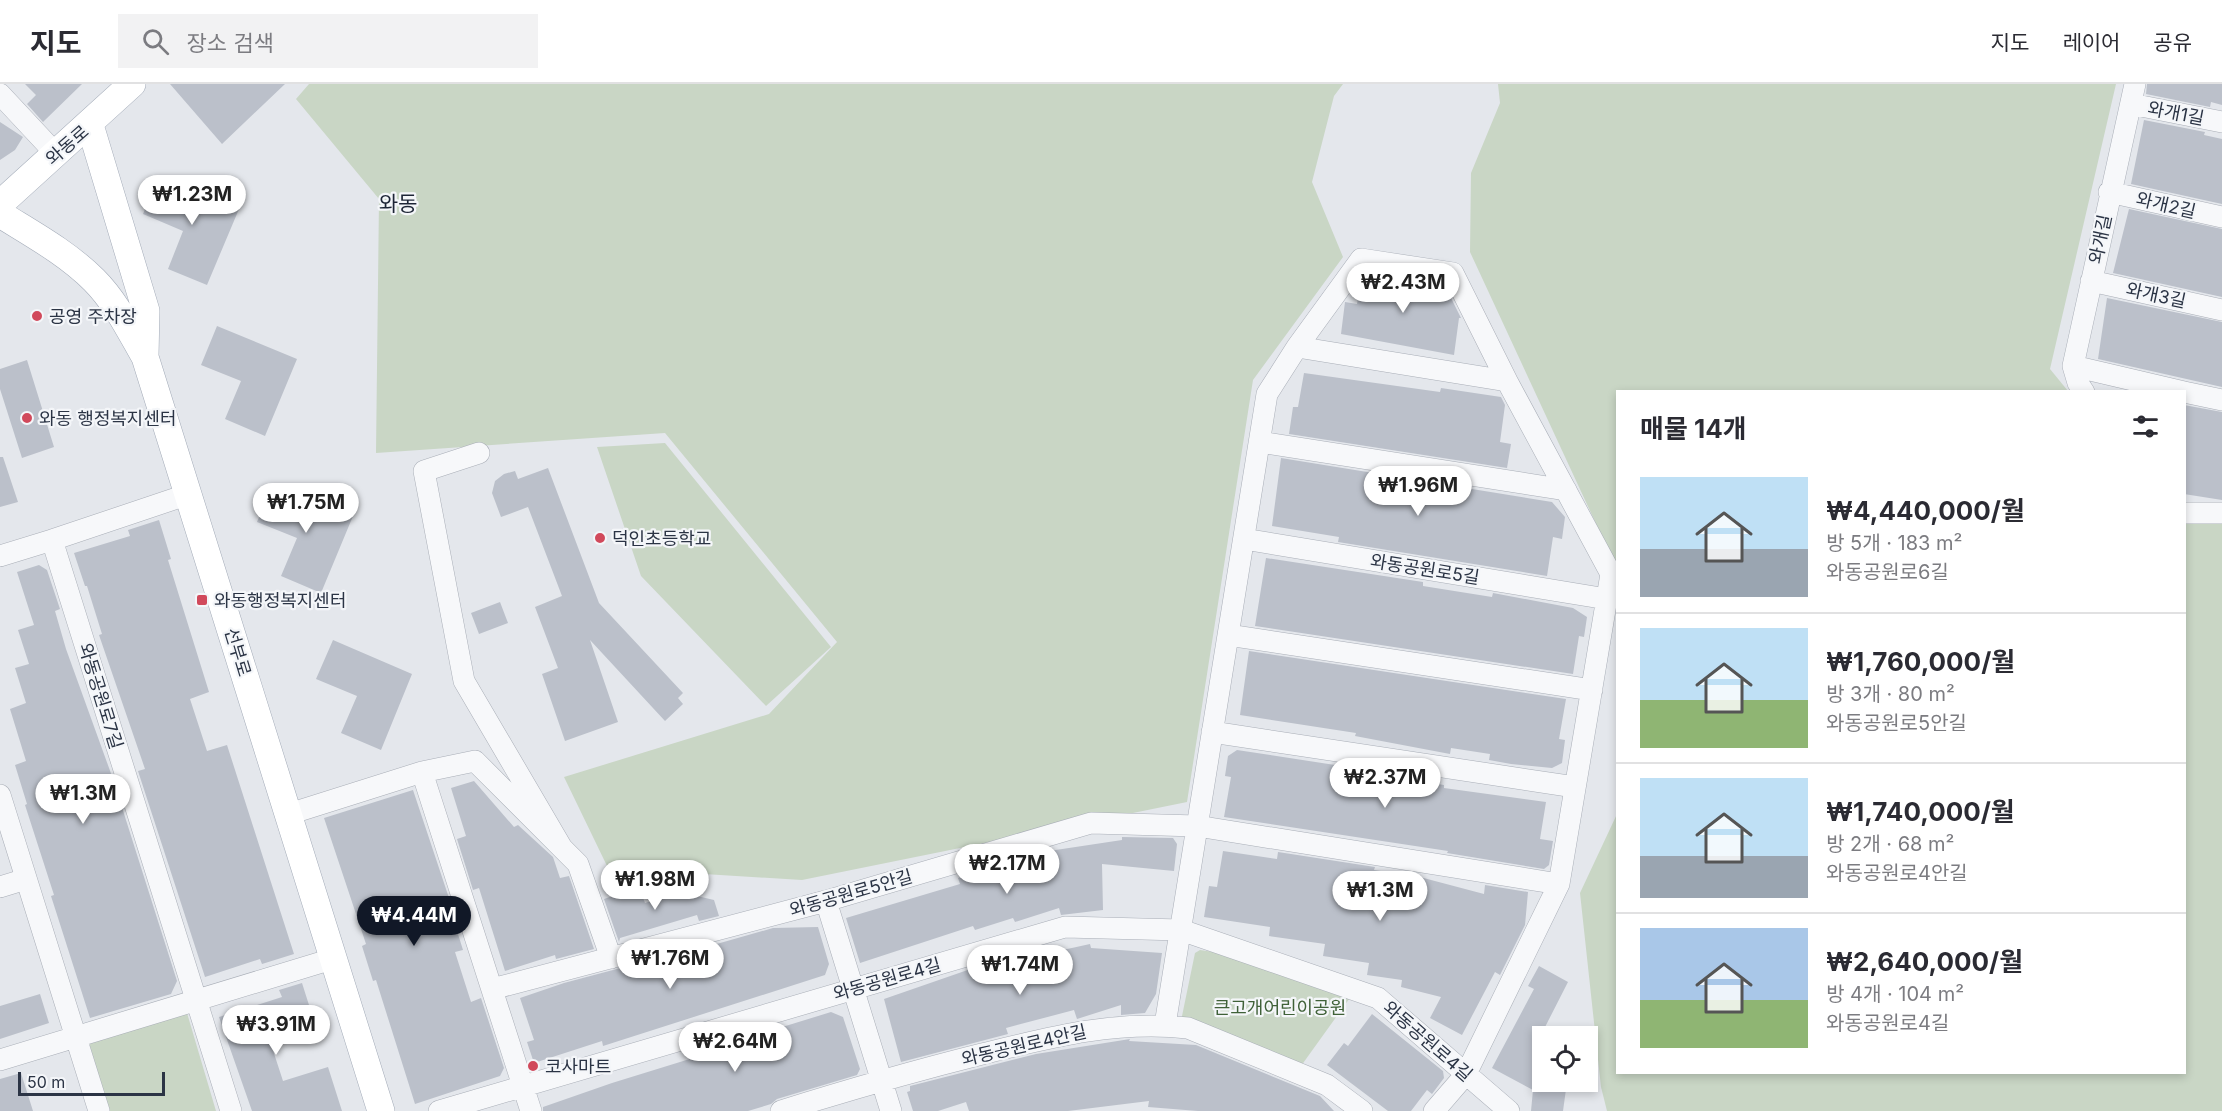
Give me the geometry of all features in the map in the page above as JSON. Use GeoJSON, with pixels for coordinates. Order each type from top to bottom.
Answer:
{"type":"FeatureCollection","features":[{"type":"Feature","properties":{"kind":"main road","name":"와동로"},"geometry":{"type":"LineString","coordinates":[[0,204],[90,125],[132,84]]}},
{"type":"Feature","properties":{"kind":"main road"},"geometry":{"type":"LineString","coordinates":[[90,125],[146,311],[145,357]]}},
{"type":"Feature","properties":{"kind":"main road","name":"선부로"},"geometry":{"type":"LineString","coordinates":[[0,214],[54,248],[94,280],[117,309],[145,357],[381,1111]]}},
{"type":"Feature","properties":{"kind":"street"},"geometry":{"type":"LineString","coordinates":[[0,94],[56,154]]}},
{"type":"Feature","properties":{"kind":"street","name":"와개1길"},"geometry":{"type":"LineString","coordinates":[[2133,94],[2222,123]]}},
{"type":"Feature","properties":{"kind":"street","name":"와개길"},"geometry":{"type":"LineString","coordinates":[[2073,366],[2109,192],[2133,94]]}},
{"type":"Feature","properties":{"kind":"street","name":"와개2길"},"geometry":{"type":"LineString","coordinates":[[2109,192],[2222,217]]}},
{"type":"Feature","properties":{"kind":"street"},"geometry":{"type":"LineString","coordinates":[[1165,1025],[1267,394],[1297,347],[1360,259],[1453,273],[1507,381],[1611,574],[1558,884],[1466,1074],[1434,1111]]}},
{"type":"Feature","properties":{"kind":"street","name":"와개3길"},"geometry":{"type":"LineString","coordinates":[[2091,281],[2222,310]]}},
{"type":"Feature","properties":{"kind":"street"},"geometry":{"type":"LineString","coordinates":[[1297,347],[1507,381]]}},
{"type":"Feature","properties":{"kind":"street"},"geometry":{"type":"LineString","coordinates":[[2083,390],[2073,366],[2175,390]]}},
{"type":"Feature","properties":{"kind":"street"},"geometry":{"type":"LineString","coordinates":[[2186,392],[2222,400]]}},
{"type":"Feature","properties":{"kind":"street"},"geometry":{"type":"LineString","coordinates":[[1260,442],[1566,490]]}},
{"type":"Feature","properties":{"kind":"street"},"geometry":{"type":"LineString","coordinates":[[479,453],[424,471],[464,681],[562,848]]}},
{"type":"Feature","properties":{"kind":"street"},"geometry":{"type":"LineString","coordinates":[[0,556],[189,494]]}},
{"type":"Feature","properties":{"kind":"street"},"geometry":{"type":"LineString","coordinates":[[2186,513],[2222,513]]}},
{"type":"Feature","properties":{"kind":"street","name":"와동공원로5길"},"geometry":{"type":"LineString","coordinates":[[1244,539],[1607,598]]}},
{"type":"Feature","properties":{"kind":"street","name":"와동공원로7길"},"geometry":{"type":"LineString","coordinates":[[52,540],[231,1111]]}},
{"type":"Feature","properties":{"kind":"street"},"geometry":{"type":"LineString","coordinates":[[1228,635],[1592,690]]}},
{"type":"Feature","properties":{"kind":"street"},"geometry":{"type":"LineString","coordinates":[[1212,732],[1575,787]]}},
{"type":"Feature","properties":{"kind":"street"},"geometry":{"type":"LineString","coordinates":[[289,814],[422,772],[474,761],[578,864],[611,958]]}},
{"type":"Feature","properties":{"kind":"street"},"geometry":{"type":"LineString","coordinates":[[422,772],[531,1111]]}},
{"type":"Feature","properties":{"kind":"street"},"geometry":{"type":"LineString","coordinates":[[0,795],[99,1111]]}},
{"type":"Feature","properties":{"kind":"street","name":"와동공원로5안길"},"geometry":{"type":"LineString","coordinates":[[492,989],[826,901],[1091,823],[1197,826]]}},
{"type":"Feature","properties":{"kind":"street"},"geometry":{"type":"LineString","coordinates":[[1197,826],[1558,884]]}},
{"type":"Feature","properties":{"kind":"street"},"geometry":{"type":"LineString","coordinates":[[0,887],[26,879]]}},
{"type":"Feature","properties":{"kind":"street"},"geometry":{"type":"LineString","coordinates":[[826,901],[891,1111]]}},
{"type":"Feature","properties":{"kind":"street","name":"와동공원로4길"},"geometry":{"type":"LineString","coordinates":[[439,1111],[1065,927],[1181,930],[1378,998],[1509,1111]]}},
{"type":"Feature","properties":{"kind":"street"},"geometry":{"type":"LineString","coordinates":[[0,1060],[332,959]]}},
{"type":"Feature","properties":{"kind":"street","name":"와동공원로4안길"},"geometry":{"type":"LineString","coordinates":[[781,1111],[881,1079],[1076,1030],[1165,1025],[1188,1028],[1327,1084],[1362,1111]]}},
{"type":"Feature","properties":{"kind":"green space"},"geometry":{"type":"Polygon","coordinates":[[[309,84],[1343,84],[1334,96],[1312,182],[1343,257],[1253,380],[1187,802],[802,880],[608,868],[564,777],[769,714],[837,642],[665,433],[376,453],[379,199],[296,99],[309,84]]]}},
{"type":"Feature","properties":{"kind":"green space"},"geometry":{"type":"Polygon","coordinates":[[[1498,84],[2116,84],[2050,369],[2067,390],[1616,390],[1616,567],[1470,252],[1471,173],[1500,103],[1498,84]]]}},
{"type":"Feature","properties":{"kind":"green space"},"geometry":{"type":"Polygon","coordinates":[[[665,443],[831,647],[766,706],[641,576],[597,447],[665,443]]]}},
{"type":"Feature","properties":{"kind":"green space"},"geometry":{"type":"Polygon","coordinates":[[[2186,522],[2222,523],[2222,1111],[1607,1111],[1598,1059],[1598,1026],[1594,1026],[1580,893],[1616,816],[1616,1074],[2186,1074],[2186,522]]]}},
{"type":"Feature","properties":{"kind":"green space","name":"큰고개어린이공원"},"geometry":{"type":"Polygon","coordinates":[[[1200,950],[1294,964],[1352,995],[1301,1066],[1185,1023],[1182,1016],[1195,953],[1200,950]]]}},
{"type":"Feature","properties":{"kind":"green space"},"geometry":{"type":"Polygon","coordinates":[[[187,1013],[216,1111],[109,1111],[89,1043],[187,1013]]]}},
{"type":"Feature","properties":{"kind":"building"},"geometry":{"type":"Polygon","coordinates":[[[25,84],[82,84],[43,122],[27,104],[36,95],[25,84]]]}},
{"type":"Feature","properties":{"kind":"building"},"geometry":{"type":"Polygon","coordinates":[[[170,84],[285,84],[222,144],[170,84]]]}},
{"type":"Feature","properties":{"kind":"building"},"geometry":{"type":"Polygon","coordinates":[[[2147,84],[2222,84],[2222,105],[2211,102],[2210,107],[2146,94],[2147,84]]]}},
{"type":"Feature","properties":{"kind":"building"},"geometry":{"type":"Polygon","coordinates":[[[2144,120],[2205,132],[2204,135],[2222,139],[2222,204],[2131,184],[2144,120]]]}},
{"type":"Feature","properties":{"kind":"building"},"geometry":{"type":"Polygon","coordinates":[[[0,122],[23,137],[15,150],[0,160],[0,122]]]}},
{"type":"Feature","properties":{"kind":"building"},"geometry":{"type":"Polygon","coordinates":[[[159,175],[239,209],[207,285],[168,269],[183,231],[143,214],[159,175]]]}},
{"type":"Feature","properties":{"kind":"building"},"geometry":{"type":"Polygon","coordinates":[[[2129,209],[2222,229],[2222,297],[2113,273],[2129,209]]]}},
{"type":"Feature","properties":{"kind":"building"},"geometry":{"type":"Polygon","coordinates":[[[1371,273],[1445,286],[1461,318],[1459,318],[1454,355],[1341,334],[1345,302],[1357,304],[1360,287],[1371,273]]]}},
{"type":"Feature","properties":{"kind":"building"},"geometry":{"type":"Polygon","coordinates":[[[2107,298],[2222,322],[2222,387],[2098,359],[2107,298]]]}},
{"type":"Feature","properties":{"kind":"building"},"geometry":{"type":"Polygon","coordinates":[[[217,326],[297,359],[265,436],[225,419],[241,381],[201,365],[217,326]]]}},
{"type":"Feature","properties":{"kind":"building","name":"와동 행정복지센터"},"geometry":{"type":"Polygon","coordinates":[[[27,360],[54,447],[22,458],[0,389],[0,369],[27,360]]]}},
{"type":"Feature","properties":{"kind":"building"},"geometry":{"type":"Polygon","coordinates":[[[1304,373],[1440,392],[1441,388],[1501,397],[1505,405],[1500,442],[1511,444],[1507,468],[1289,434],[1293,407],[1298,407],[1304,373]]]}},
{"type":"Feature","properties":{"kind":"building"},"geometry":{"type":"Polygon","coordinates":[[[2186,405],[2222,412],[2222,500],[2186,494],[2186,405]]]}},
{"type":"Feature","properties":{"kind":"building"},"geometry":{"type":"Polygon","coordinates":[[[0,457],[3,457],[18,502],[0,507],[0,457]]]}},
{"type":"Feature","properties":{"kind":"building"},"geometry":{"type":"Polygon","coordinates":[[[1281,458],[1552,502],[1565,517],[1562,539],[1553,537],[1547,576],[1338,542],[1339,537],[1272,526],[1281,458]]]}},
{"type":"Feature","properties":{"kind":"building"},"geometry":{"type":"Polygon","coordinates":[[[548,468],[599,603],[683,693],[678,698],[683,704],[665,721],[590,640],[618,722],[565,741],[542,674],[558,668],[535,607],[562,596],[528,507],[501,517],[492,493],[495,481],[504,474],[515,471],[518,479],[548,468]]]}},
{"type":"Feature","properties":{"kind":"building"},"geometry":{"type":"Polygon","coordinates":[[[273,483],[353,516],[321,593],[281,576],[297,538],[257,522],[273,483]]]}},
{"type":"Feature","properties":{"kind":"building"},"geometry":{"type":"Polygon","coordinates":[[[159,520],[171,559],[168,560],[209,692],[190,699],[207,751],[227,745],[294,954],[262,964],[260,959],[205,977],[138,771],[145,769],[99,635],[102,634],[87,586],[85,586],[74,553],[130,536],[128,530],[159,520]]]}},
{"type":"Feature","properties":{"kind":"building"},"geometry":{"type":"Polygon","coordinates":[[[1266,558],[1423,582],[1423,586],[1492,597],[1493,593],[1573,608],[1587,617],[1584,637],[1579,636],[1573,674],[1255,626],[1266,558]]]}},
{"type":"Feature","properties":{"kind":"building"},"geometry":{"type":"Polygon","coordinates":[[[39,565],[47,570],[60,609],[55,611],[66,649],[113,779],[177,981],[171,994],[90,1018],[51,896],[54,895],[25,805],[27,804],[15,765],[26,761],[10,709],[26,703],[15,668],[29,664],[18,630],[34,625],[17,572],[39,565]]]}},
{"type":"Feature","properties":{"kind":"building"},"geometry":{"type":"Polygon","coordinates":[[[500,602],[508,623],[479,634],[471,613],[500,602]]]}},
{"type":"Feature","properties":{"kind":"building"},"geometry":{"type":"Polygon","coordinates":[[[333,640],[412,674],[381,750],[341,733],[357,696],[316,679],[333,640]]]}},
{"type":"Feature","properties":{"kind":"building"},"geometry":{"type":"Polygon","coordinates":[[[1249,651],[1566,699],[1559,739],[1565,740],[1562,763],[1552,768],[1511,764],[1489,760],[1490,754],[1451,748],[1450,754],[1355,736],[1356,733],[1240,715],[1249,651]]]}},
{"type":"Feature","properties":{"kind":"building"},"geometry":{"type":"Polygon","coordinates":[[[1237,750],[1444,785],[1444,788],[1546,802],[1540,839],[1553,841],[1549,865],[1544,869],[1447,853],[1448,851],[1224,817],[1231,777],[1225,776],[1228,756],[1237,750]]]}},
{"type":"Feature","properties":{"kind":"building"},"geometry":{"type":"Polygon","coordinates":[[[474,781],[514,827],[518,825],[553,857],[560,878],[569,876],[594,949],[556,959],[555,955],[505,971],[479,888],[473,890],[457,839],[466,836],[451,788],[474,781]]]}},
{"type":"Feature","properties":{"kind":"building"},"geometry":{"type":"Polygon","coordinates":[[[413,790],[449,898],[447,899],[463,950],[455,952],[471,1002],[481,998],[504,1068],[500,1076],[415,1104],[376,980],[373,981],[362,946],[366,944],[324,818],[413,790]]]}},
{"type":"Feature","properties":{"kind":"building"},"geometry":{"type":"Polygon","coordinates":[[[1122,837],[1173,838],[1177,844],[1174,871],[1102,864],[1103,910],[1061,915],[1059,908],[1015,922],[1013,918],[975,930],[973,926],[860,963],[846,918],[960,884],[958,878],[982,870],[983,873],[1049,851],[1122,840],[1122,837]]]}},
{"type":"Feature","properties":{"kind":"building"},"geometry":{"type":"Polygon","coordinates":[[[1223,851],[1277,859],[1278,852],[1375,867],[1374,870],[1416,876],[1484,894],[1485,885],[1528,892],[1525,925],[1500,975],[1495,972],[1462,1035],[1430,1018],[1441,997],[1401,987],[1402,980],[1367,975],[1369,963],[1323,956],[1325,944],[1269,936],[1270,927],[1204,917],[1209,886],[1217,887],[1223,851]]]}},
{"type":"Feature","properties":{"kind":"building"},"geometry":{"type":"Polygon","coordinates":[[[639,887],[645,903],[680,892],[714,900],[719,916],[699,921],[697,915],[620,938],[619,942],[604,899],[639,887]]]}},
{"type":"Feature","properties":{"kind":"building"},"geometry":{"type":"Polygon","coordinates":[[[818,927],[829,964],[825,975],[603,1046],[602,1041],[534,1063],[527,1042],[534,1040],[520,998],[564,983],[628,966],[629,969],[773,928],[818,927]]]}},
{"type":"Feature","properties":{"kind":"building"},"geometry":{"type":"Polygon","coordinates":[[[1090,944],[1091,948],[1162,953],[1156,994],[1145,1013],[1121,1015],[1121,1005],[1077,1019],[1074,1010],[1006,1028],[1008,1034],[901,1062],[884,999],[985,964],[1090,944]]]}},
{"type":"Feature","properties":{"kind":"building"},"geometry":{"type":"Polygon","coordinates":[[[1539,966],[1568,982],[1546,1026],[1532,1026],[1532,1089],[1492,1068],[1534,989],[1528,986],[1539,966]]]}},
{"type":"Feature","properties":{"kind":"building"},"geometry":{"type":"Polygon","coordinates":[[[302,983],[315,1024],[269,1038],[283,1081],[328,1067],[342,1111],[252,1111],[219,1017],[282,997],[279,990],[302,983]]]}},
{"type":"Feature","properties":{"kind":"building"},"geometry":{"type":"Polygon","coordinates":[[[40,994],[49,1023],[0,1039],[0,1006],[40,994]]]}},
{"type":"Feature","properties":{"kind":"building"},"geometry":{"type":"Polygon","coordinates":[[[831,1012],[843,1017],[860,1069],[857,1075],[777,1099],[771,1104],[748,1111],[543,1111],[543,1107],[612,1083],[831,1012]]]}},
{"type":"Feature","properties":{"kind":"building"},"geometry":{"type":"Polygon","coordinates":[[[1372,1014],[1443,1071],[1444,1078],[1432,1094],[1427,1090],[1411,1111],[1388,1111],[1327,1065],[1344,1043],[1348,1046],[1372,1014]]]}},
{"type":"Feature","properties":{"kind":"building"},"geometry":{"type":"Polygon","coordinates":[[[1130,1039],[1129,1041],[1196,1045],[1320,1096],[1334,1111],[1198,1111],[1148,1107],[1149,1101],[1068,1111],[969,1111],[966,1102],[938,1111],[913,1111],[907,1092],[910,1091],[910,1086],[1036,1054],[1130,1039]]]}},
{"type":"Feature","properties":{"kind":"building"},"geometry":{"type":"Polygon","coordinates":[[[21,1073],[33,1111],[0,1111],[0,1079],[21,1073]]]}},
{"type":"Feature","properties":{"kind":"building"},"geometry":{"type":"Polygon","coordinates":[[[1533,1092],[1566,1092],[1563,1111],[1531,1111],[1533,1092]]]}},
{"type":"Feature","properties":{"kind":"place","name":"공영 주차장"},"geometry":{"type":"Point","coordinates":[37,316]}},
{"type":"Feature","properties":{"kind":"place","name":"와동 행정복지센터"},"geometry":{"type":"Point","coordinates":[27,418]}},
{"type":"Feature","properties":{"kind":"place","name":"덕인초등학교"},"geometry":{"type":"Point","coordinates":[600,538]}},
{"type":"Feature","properties":{"kind":"place","name":"와동행정복지센터"},"geometry":{"type":"Point","coordinates":[202,600]}},
{"type":"Feature","properties":{"kind":"place","name":"코사마트"},"geometry":{"type":"Point","coordinates":[533,1066]}},
{"type":"Feature","properties":{"kind":"district","name":"와동"},"geometry":{"type":"Point","coordinates":[398,203]}}]}
